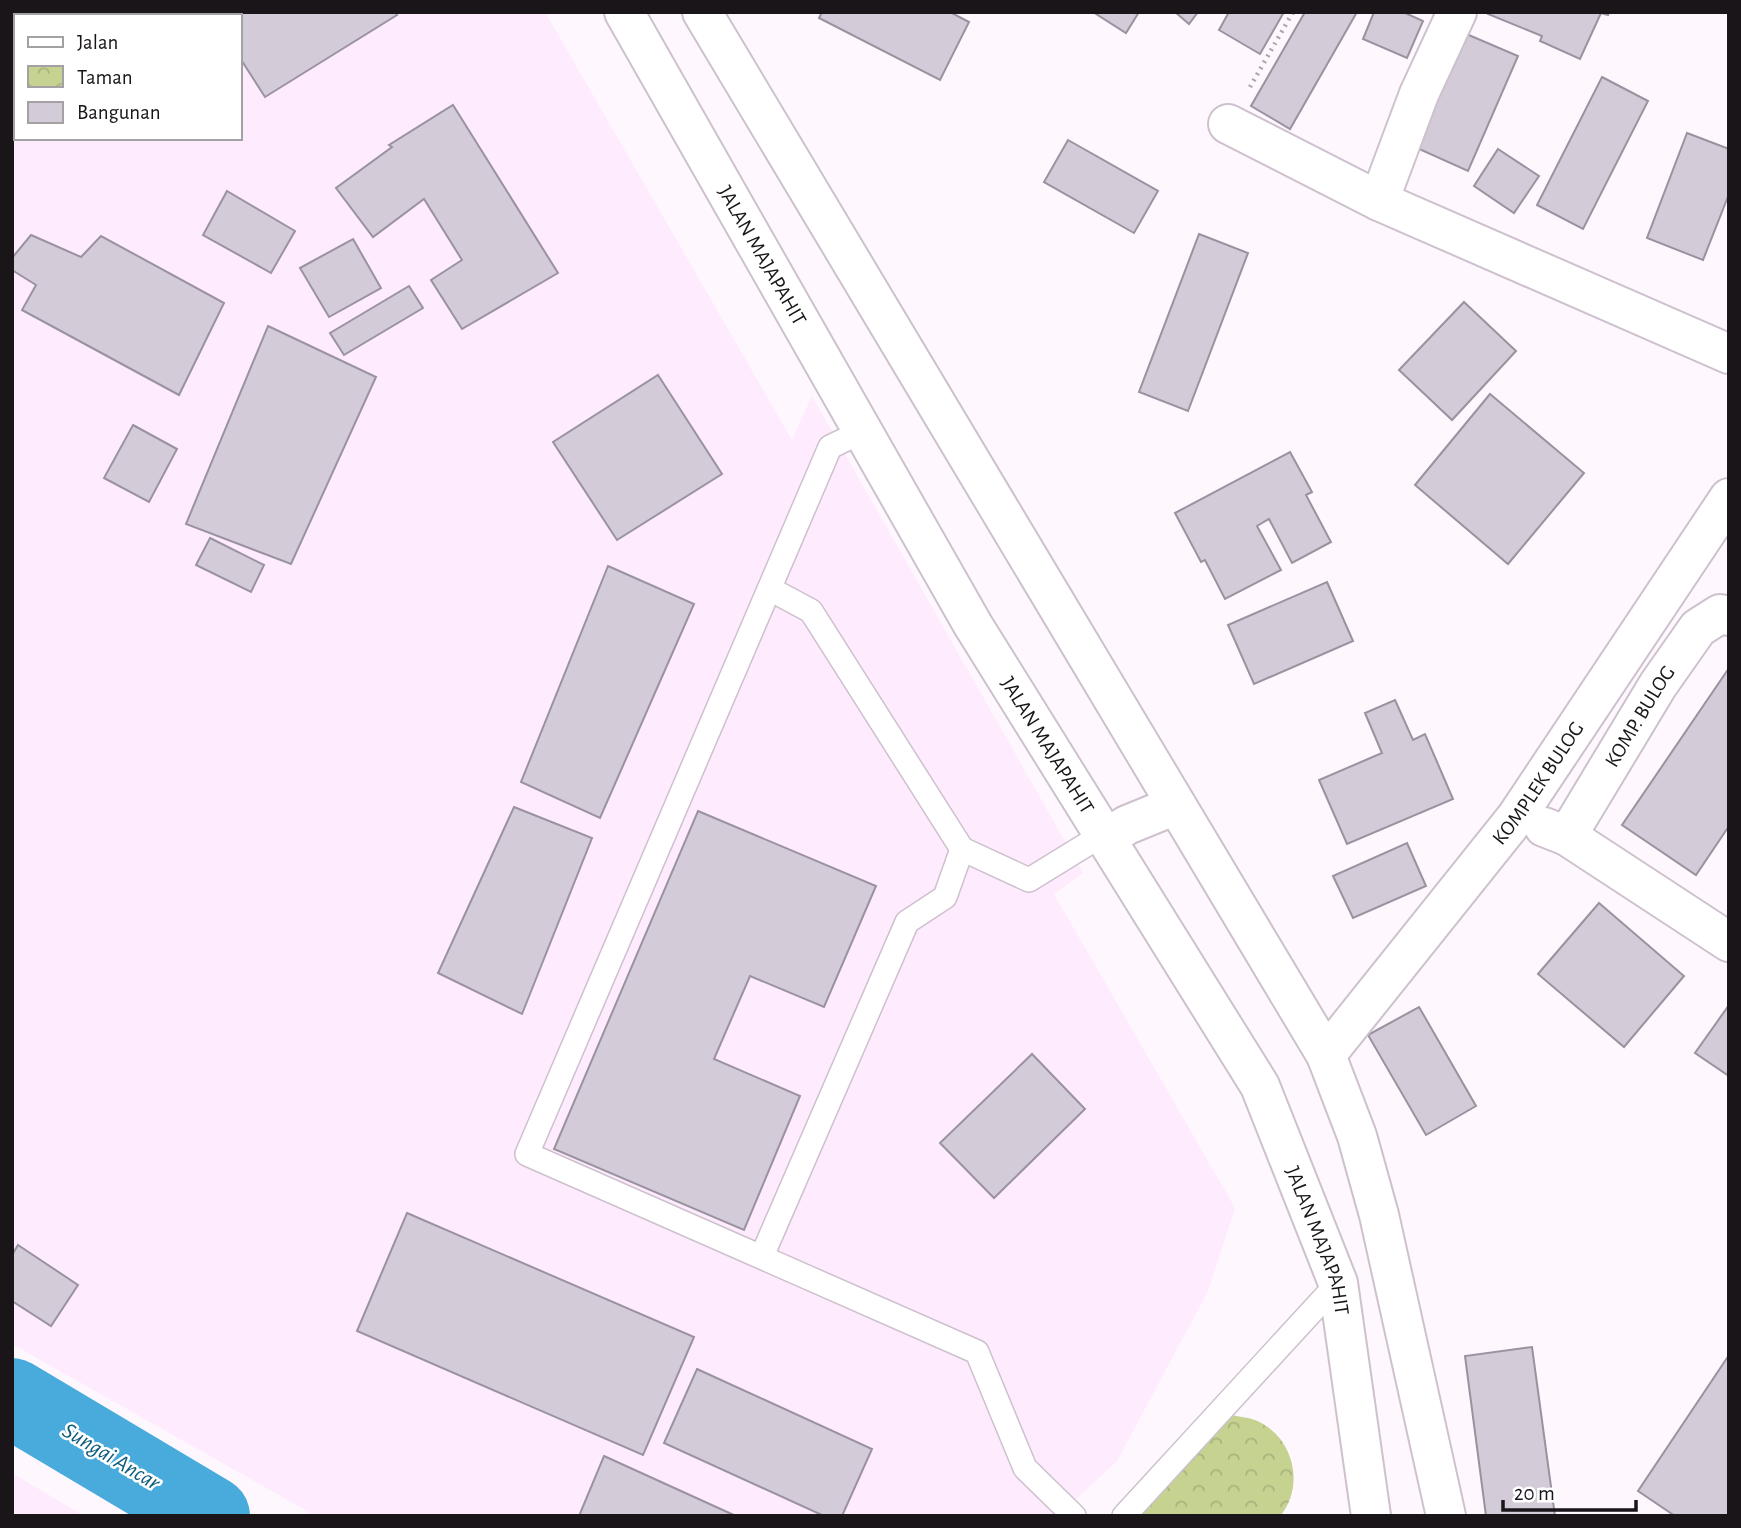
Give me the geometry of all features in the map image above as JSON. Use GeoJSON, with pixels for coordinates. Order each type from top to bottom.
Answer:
{"type":"FeatureCollection","features":[{"type":"Feature","properties":{"kind":"main road","name":"JALAN MAJAPAHIT"},"geometry":{"type":"LineString","coordinates":[[624,12],[973,625],[1260,1086],[1338,1283],[1371,1516]]}},
{"type":"Feature","properties":{"kind":"main road"},"geometry":{"type":"LineString","coordinates":[[702,12],[1326,1055],[1357,1136],[1379,1214],[1446,1516]]}},
{"type":"Feature","properties":{"kind":"main road"},"geometry":{"type":"LineString","coordinates":[[1379,201],[1419,94],[1457,12]]}},
{"type":"Feature","properties":{"kind":"main road"},"geometry":{"type":"LineString","coordinates":[[1228,124],[1379,201],[1729,354]]}},
{"type":"Feature","properties":{"kind":"main road","name":"KOMPLEK BULOG"},"geometry":{"type":"LineString","coordinates":[[1326,1055],[1517,816],[1729,498]]}},
{"type":"Feature","properties":{"kind":"main road","name":"KOMP. BULOG"},"geometry":{"type":"LineString","coordinates":[[1567,836],[1658,685],[1698,628],[1720,614],[1729,616]]}},
{"type":"Feature","properties":{"kind":"main road"},"geometry":{"type":"LineString","coordinates":[[1103,837],[1176,805]]}},
{"type":"Feature","properties":{"kind":"main road"},"geometry":{"type":"LineString","coordinates":[[1517,816],[1567,836],[1729,943]]}},
{"type":"Feature","properties":{"kind":"lane"},"geometry":{"type":"LineString","coordinates":[[863,431],[830,447],[527,1154],[977,1352],[1025,1468],[1074,1516]]}},
{"type":"Feature","properties":{"kind":"lane"},"geometry":{"type":"LineString","coordinates":[[770,589],[811,611],[962,849],[1029,880],[1103,837]]}},
{"type":"Feature","properties":{"kind":"lane"},"geometry":{"type":"LineString","coordinates":[[762,1256],[908,922],[945,897],[962,849]]}},
{"type":"Feature","properties":{"kind":"lane"},"geometry":{"type":"LineString","coordinates":[[1124,1516],[1338,1283]]}},
{"type":"Feature","properties":{"kind":"path"},"geometry":{"type":"LineString","coordinates":[[1228,124],[1293,12]]}},
{"type":"Feature","properties":{"kind":"shaded area"},"geometry":{"type":"Polygon","coordinates":[[[12,12],[545,12],[792,440],[812,396],[1083,873],[1054,894],[1235,1208],[1208,1291],[1117,1461],[1058,1516],[316,1516],[12,1344],[12,12]]]}},
{"type":"Feature","properties":{"kind":"shaded area"},"geometry":{"type":"Polygon","coordinates":[[[12,1473],[84,1516],[12,1516],[12,1473]]]}},
{"type":"Feature","properties":{"kind":"green space"},"geometry":{"type":"Polygon","coordinates":[[[1231,1415],[1263,1424],[1283,1442],[1289,1454],[1294,1479],[1292,1492],[1280,1516],[1136,1516],[1231,1415]]]}},
{"type":"Feature","properties":{"kind":"building"},"geometry":{"type":"Polygon","coordinates":[[[211,12],[395,12],[397,15],[265,97],[242,61],[242,14],[211,12]]]}},
{"type":"Feature","properties":{"kind":"building"},"geometry":{"type":"Polygon","coordinates":[[[822,12],[950,12],[969,22],[940,80],[819,18],[822,12]]]}},
{"type":"Feature","properties":{"kind":"building"},"geometry":{"type":"Polygon","coordinates":[[[1093,12],[1139,12],[1126,33],[1093,12]]]}},
{"type":"Feature","properties":{"kind":"building"},"geometry":{"type":"Polygon","coordinates":[[[1175,12],[1198,12],[1189,24],[1175,12]]]}},
{"type":"Feature","properties":{"kind":"building"},"geometry":{"type":"Polygon","coordinates":[[[1229,12],[1284,12],[1260,54],[1219,30],[1229,12]]]}},
{"type":"Feature","properties":{"kind":"building"},"geometry":{"type":"Polygon","coordinates":[[[1305,12],[1357,12],[1290,129],[1251,106],[1305,12]]]}},
{"type":"Feature","properties":{"kind":"building"},"geometry":{"type":"Polygon","coordinates":[[[1374,12],[1403,12],[1423,21],[1407,58],[1363,39],[1374,12]]]}},
{"type":"Feature","properties":{"kind":"building"},"geometry":{"type":"Polygon","coordinates":[[[1609,12],[1608,15],[1601,13],[1580,59],[1540,41],[1542,36],[1488,14],[1609,12]]]}},
{"type":"Feature","properties":{"kind":"building"},"geometry":{"type":"Polygon","coordinates":[[[1457,30],[1518,56],[1468,171],[1408,144],[1457,30]]]}},
{"type":"Feature","properties":{"kind":"building"},"geometry":{"type":"Polygon","coordinates":[[[1602,77],[1648,101],[1583,229],[1537,205],[1602,77]]]}},
{"type":"Feature","properties":{"kind":"building"},"geometry":{"type":"Polygon","coordinates":[[[453,105],[558,273],[462,329],[431,280],[462,260],[424,199],[373,237],[336,188],[392,147],[389,145],[453,105]]]}},
{"type":"Feature","properties":{"kind":"building"},"geometry":{"type":"Polygon","coordinates":[[[1687,133],[1729,149],[1729,194],[1703,260],[1647,238],[1687,133]]]}},
{"type":"Feature","properties":{"kind":"building"},"geometry":{"type":"Polygon","coordinates":[[[1068,140],[1158,191],[1134,233],[1044,182],[1068,140]]]}},
{"type":"Feature","properties":{"kind":"building"},"geometry":{"type":"Polygon","coordinates":[[[1498,149],[1539,176],[1514,213],[1474,186],[1498,149]]]}},
{"type":"Feature","properties":{"kind":"building"},"geometry":{"type":"Polygon","coordinates":[[[227,191],[295,231],[271,273],[203,235],[227,191]]]}},
{"type":"Feature","properties":{"kind":"building"},"geometry":{"type":"Polygon","coordinates":[[[1199,234],[1248,253],[1188,411],[1139,392],[1199,234]]]}},
{"type":"Feature","properties":{"kind":"building"},"geometry":{"type":"Polygon","coordinates":[[[31,235],[81,257],[101,236],[224,303],[179,395],[22,310],[36,285],[12,270],[12,258],[31,235]]]}},
{"type":"Feature","properties":{"kind":"building"},"geometry":{"type":"Polygon","coordinates":[[[353,239],[381,288],[329,317],[300,268],[353,239]]]}},
{"type":"Feature","properties":{"kind":"building"},"geometry":{"type":"Polygon","coordinates":[[[409,286],[423,308],[344,355],[330,333],[409,286]]]}},
{"type":"Feature","properties":{"kind":"building"},"geometry":{"type":"Polygon","coordinates":[[[1464,302],[1516,351],[1452,420],[1399,370],[1464,302]]]}},
{"type":"Feature","properties":{"kind":"building"},"geometry":{"type":"Polygon","coordinates":[[[268,326],[376,377],[291,564],[186,524],[268,326]]]}},
{"type":"Feature","properties":{"kind":"building"},"geometry":{"type":"Polygon","coordinates":[[[658,375],[722,474],[617,540],[553,442],[658,375]]]}},
{"type":"Feature","properties":{"kind":"building"},"geometry":{"type":"Polygon","coordinates":[[[1490,394],[1584,473],[1508,564],[1415,485],[1490,394]]]}},
{"type":"Feature","properties":{"kind":"building"},"geometry":{"type":"Polygon","coordinates":[[[133,425],[177,449],[149,502],[104,478],[133,425]]]}},
{"type":"Feature","properties":{"kind":"building"},"geometry":{"type":"Polygon","coordinates":[[[1290,452],[1312,492],[1306,495],[1331,542],[1292,563],[1269,519],[1257,526],[1281,570],[1225,599],[1205,560],[1201,562],[1175,513],[1290,452]]]}},
{"type":"Feature","properties":{"kind":"building"},"geometry":{"type":"Polygon","coordinates":[[[210,538],[264,565],[251,592],[196,565],[210,538]]]}},
{"type":"Feature","properties":{"kind":"building"},"geometry":{"type":"Polygon","coordinates":[[[608,566],[694,604],[600,818],[521,782],[608,566]]]}},
{"type":"Feature","properties":{"kind":"building"},"geometry":{"type":"Polygon","coordinates":[[[1327,582],[1353,641],[1254,684],[1228,625],[1327,582]]]}},
{"type":"Feature","properties":{"kind":"building"},"geometry":{"type":"Polygon","coordinates":[[[1729,668],[1729,826],[1696,875],[1622,825],[1729,668]]]}},
{"type":"Feature","properties":{"kind":"building"},"geometry":{"type":"Polygon","coordinates":[[[1395,700],[1413,740],[1425,734],[1453,799],[1347,844],[1319,780],[1382,753],[1365,713],[1395,700]]]}},
{"type":"Feature","properties":{"kind":"building"},"geometry":{"type":"Polygon","coordinates":[[[514,807],[592,838],[522,1014],[438,973],[514,807]]]}},
{"type":"Feature","properties":{"kind":"building"},"geometry":{"type":"Polygon","coordinates":[[[698,811],[876,886],[824,1007],[750,976],[714,1059],[800,1096],[744,1230],[554,1149],[698,811]]]}},
{"type":"Feature","properties":{"kind":"building"},"geometry":{"type":"Polygon","coordinates":[[[1407,843],[1426,886],[1353,918],[1333,876],[1407,843]]]}},
{"type":"Feature","properties":{"kind":"building"},"geometry":{"type":"Polygon","coordinates":[[[1599,903],[1684,976],[1624,1047],[1538,974],[1599,903]]]}},
{"type":"Feature","properties":{"kind":"building"},"geometry":{"type":"Polygon","coordinates":[[[1729,1005],[1729,1076],[1695,1053],[1729,1005]]]}},
{"type":"Feature","properties":{"kind":"building"},"geometry":{"type":"Polygon","coordinates":[[[1419,1007],[1476,1106],[1426,1135],[1368,1035],[1419,1007]]]}},
{"type":"Feature","properties":{"kind":"building"},"geometry":{"type":"Polygon","coordinates":[[[1032,1054],[1085,1109],[994,1198],[940,1143],[1032,1054]]]}},
{"type":"Feature","properties":{"kind":"building"},"geometry":{"type":"Polygon","coordinates":[[[407,1213],[694,1337],[643,1455],[357,1331],[407,1213]]]}},
{"type":"Feature","properties":{"kind":"building"},"geometry":{"type":"Polygon","coordinates":[[[18,1245],[78,1285],[51,1326],[12,1301],[12,1255],[18,1245]]]}},
{"type":"Feature","properties":{"kind":"building"},"geometry":{"type":"Polygon","coordinates":[[[1532,1347],[1555,1516],[1486,1516],[1465,1356],[1532,1347]]]}},
{"type":"Feature","properties":{"kind":"building"},"geometry":{"type":"Polygon","coordinates":[[[1729,1355],[1729,1516],[1675,1516],[1638,1491],[1729,1355]]]}},
{"type":"Feature","properties":{"kind":"building"},"geometry":{"type":"Polygon","coordinates":[[[697,1369],[872,1449],[842,1516],[824,1516],[664,1443],[697,1369]]]}},
{"type":"Feature","properties":{"kind":"building"},"geometry":{"type":"Polygon","coordinates":[[[604,1456],[736,1516],[579,1516],[604,1456]]]}},
{"type":"Feature","properties":{"kind":"waterway","name":"Sungai Ancar"},"geometry":{"type":"LineString","coordinates":[[12,1398],[210,1516]]}}]}
